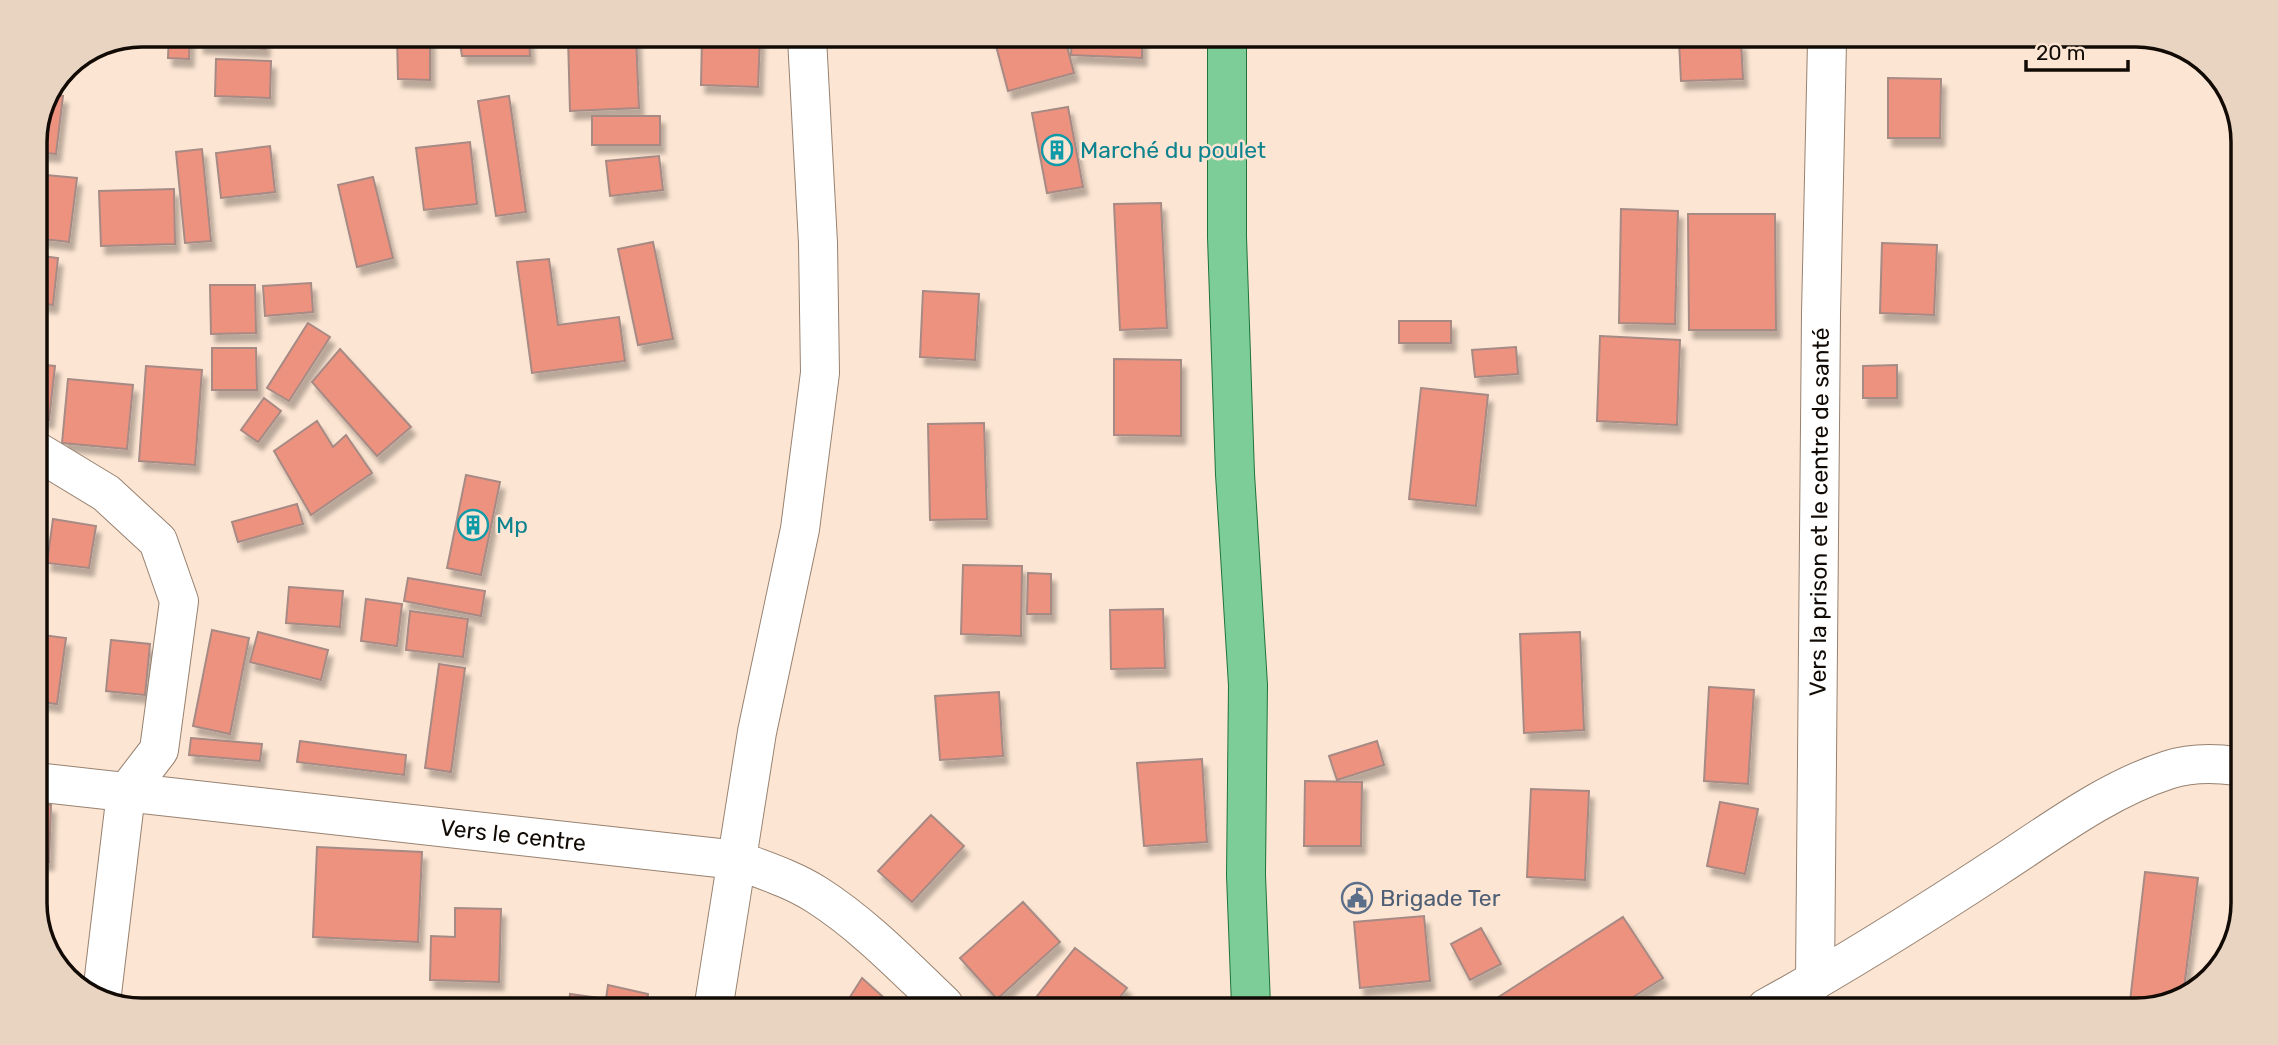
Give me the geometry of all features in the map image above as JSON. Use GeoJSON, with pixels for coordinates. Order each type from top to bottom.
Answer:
{"type":"FeatureCollection","features":[{"type":"Feature","properties":{"kind":"main road"},"geometry":{"type":"LineString","coordinates":[[1227,47],[1227,237],[1236,474],[1248,685],[1246,875],[1251,998]]}},
{"type":"Feature","properties":{"kind":"street"},"geometry":{"type":"LineString","coordinates":[[715,998],[757,732],[800,529],[820,373],[818,243],[807,47]]}},
{"type":"Feature","properties":{"kind":"street","name":"Vers la prison et le centre de santé"},"geometry":{"type":"LineString","coordinates":[[1815,981],[1821,314],[1827,47]]}},
{"type":"Feature","properties":{"kind":"street"},"geometry":{"type":"LineString","coordinates":[[47,457],[106,493],[158,541],[179,601],[159,750],[127,793],[103,989]]}},
{"type":"Feature","properties":{"kind":"street"},"geometry":{"type":"LineString","coordinates":[[1785,998],[2103,799],[2169,770],[2213,763],[2231,765]]}},
{"type":"Feature","properties":{"kind":"street","name":"Vers le centre"},"geometry":{"type":"LineString","coordinates":[[47,783],[737,860],[816,894],[863,930],[936,998]]}},
{"type":"Feature","properties":{"kind":"building"},"geometry":{"type":"Polygon","coordinates":[[[168,47],[190,47],[189,59],[168,58],[168,47]]]}},
{"type":"Feature","properties":{"kind":"building"},"geometry":{"type":"Polygon","coordinates":[[[232,47],[265,47],[265,49],[232,47]]]}},
{"type":"Feature","properties":{"kind":"building"},"geometry":{"type":"Polygon","coordinates":[[[397,47],[430,47],[430,80],[398,79],[397,47]]]}},
{"type":"Feature","properties":{"kind":"building"},"geometry":{"type":"Polygon","coordinates":[[[461,47],[530,47],[530,56],[462,56],[461,47]]]}},
{"type":"Feature","properties":{"kind":"building"},"geometry":{"type":"Polygon","coordinates":[[[568,47],[636,47],[639,108],[570,111],[568,47]]]}},
{"type":"Feature","properties":{"kind":"building"},"geometry":{"type":"Polygon","coordinates":[[[702,47],[760,47],[758,87],[701,85],[702,47]]]}},
{"type":"Feature","properties":{"kind":"building"},"geometry":{"type":"Polygon","coordinates":[[[996,47],[1067,47],[1074,73],[1008,91],[996,47]]]}},
{"type":"Feature","properties":{"kind":"building"},"geometry":{"type":"Polygon","coordinates":[[[1072,47],[1142,47],[1142,58],[1071,55],[1072,47]]]}},
{"type":"Feature","properties":{"kind":"building"},"geometry":{"type":"Polygon","coordinates":[[[1679,47],[1741,47],[1743,79],[1681,81],[1679,47]]]}},
{"type":"Feature","properties":{"kind":"building"},"geometry":{"type":"Polygon","coordinates":[[[216,59],[271,61],[270,98],[215,96],[216,59]]]}},
{"type":"Feature","properties":{"kind":"building"},"geometry":{"type":"Polygon","coordinates":[[[1888,78],[1941,79],[1940,138],[1888,138],[1888,78]]]}},
{"type":"Feature","properties":{"kind":"building"},"geometry":{"type":"Polygon","coordinates":[[[60,96],[63,96],[56,154],[47,153],[47,136],[50,118],[60,96]]]}},
{"type":"Feature","properties":{"kind":"building"},"geometry":{"type":"Polygon","coordinates":[[[509,96],[526,212],[496,216],[478,101],[509,96]]]}},
{"type":"Feature","properties":{"kind":"building","name":"Marché du poulet"},"geometry":{"type":"Polygon","coordinates":[[[1068,107],[1083,187],[1047,193],[1032,113],[1068,107]]]}},
{"type":"Feature","properties":{"kind":"building"},"geometry":{"type":"Polygon","coordinates":[[[592,116],[660,116],[660,145],[592,145],[592,116]]]}},
{"type":"Feature","properties":{"kind":"building"},"geometry":{"type":"Polygon","coordinates":[[[470,142],[477,204],[424,210],[416,148],[470,142]]]}},
{"type":"Feature","properties":{"kind":"building"},"geometry":{"type":"Polygon","coordinates":[[[270,146],[275,192],[221,198],[216,153],[270,146]]]}},
{"type":"Feature","properties":{"kind":"building"},"geometry":{"type":"Polygon","coordinates":[[[202,149],[211,241],[185,243],[176,152],[202,149]]]}},
{"type":"Feature","properties":{"kind":"building"},"geometry":{"type":"Polygon","coordinates":[[[659,156],[663,190],[610,196],[606,161],[659,156]]]}},
{"type":"Feature","properties":{"kind":"building"},"geometry":{"type":"Polygon","coordinates":[[[47,175],[77,178],[69,242],[47,239],[47,175]]]}},
{"type":"Feature","properties":{"kind":"building"},"geometry":{"type":"Polygon","coordinates":[[[373,177],[393,258],[357,267],[338,185],[373,177]]]}},
{"type":"Feature","properties":{"kind":"building"},"geometry":{"type":"Polygon","coordinates":[[[174,189],[175,244],[101,246],[99,191],[174,189]]]}},
{"type":"Feature","properties":{"kind":"building"},"geometry":{"type":"Polygon","coordinates":[[[1161,203],[1167,328],[1120,330],[1114,204],[1161,203]]]}},
{"type":"Feature","properties":{"kind":"building"},"geometry":{"type":"Polygon","coordinates":[[[1621,209],[1678,211],[1675,324],[1619,323],[1621,209]]]}},
{"type":"Feature","properties":{"kind":"building"},"geometry":{"type":"Polygon","coordinates":[[[1688,214],[1775,214],[1776,330],[1689,330],[1688,214]]]}},
{"type":"Feature","properties":{"kind":"building"},"geometry":{"type":"Polygon","coordinates":[[[653,242],[673,339],[638,345],[618,249],[653,242]]]}},
{"type":"Feature","properties":{"kind":"building"},"geometry":{"type":"Polygon","coordinates":[[[1882,243],[1937,245],[1934,315],[1880,313],[1882,243]]]}},
{"type":"Feature","properties":{"kind":"building"},"geometry":{"type":"Polygon","coordinates":[[[47,257],[58,258],[53,305],[47,304],[47,257]]]}},
{"type":"Feature","properties":{"kind":"building"},"geometry":{"type":"Polygon","coordinates":[[[549,259],[558,325],[619,317],[625,361],[532,373],[517,262],[549,259]]]}},
{"type":"Feature","properties":{"kind":"building"},"geometry":{"type":"Polygon","coordinates":[[[311,283],[313,312],[265,316],[263,286],[311,283]]]}},
{"type":"Feature","properties":{"kind":"building"},"geometry":{"type":"Polygon","coordinates":[[[210,285],[255,285],[256,333],[211,334],[210,285]]]}},
{"type":"Feature","properties":{"kind":"building"},"geometry":{"type":"Polygon","coordinates":[[[923,291],[979,294],[975,360],[920,357],[923,291]]]}},
{"type":"Feature","properties":{"kind":"building"},"geometry":{"type":"Polygon","coordinates":[[[1399,321],[1451,321],[1451,343],[1399,343],[1399,321]]]}},
{"type":"Feature","properties":{"kind":"building"},"geometry":{"type":"Polygon","coordinates":[[[308,323],[330,337],[289,401],[267,388],[308,323]]]}},
{"type":"Feature","properties":{"kind":"building"},"geometry":{"type":"Polygon","coordinates":[[[1600,336],[1680,340],[1677,425],[1597,421],[1600,336]]]}},
{"type":"Feature","properties":{"kind":"building"},"geometry":{"type":"Polygon","coordinates":[[[1516,347],[1518,374],[1475,377],[1472,350],[1516,347]]]}},
{"type":"Feature","properties":{"kind":"building"},"geometry":{"type":"Polygon","coordinates":[[[212,348],[256,348],[257,390],[212,390],[212,348]]]}},
{"type":"Feature","properties":{"kind":"building"},"geometry":{"type":"Polygon","coordinates":[[[340,349],[411,427],[377,456],[312,382],[340,349]]]}},
{"type":"Feature","properties":{"kind":"building"},"geometry":{"type":"Polygon","coordinates":[[[1114,359],[1181,360],[1181,436],[1114,435],[1114,359]]]}},
{"type":"Feature","properties":{"kind":"building"},"geometry":{"type":"Polygon","coordinates":[[[47,365],[55,366],[47,420],[47,365]]]}},
{"type":"Feature","properties":{"kind":"building"},"geometry":{"type":"Polygon","coordinates":[[[1897,365],[1897,398],[1863,398],[1863,366],[1897,365]]]}},
{"type":"Feature","properties":{"kind":"building"},"geometry":{"type":"Polygon","coordinates":[[[146,366],[202,370],[195,465],[139,461],[146,366]]]}},
{"type":"Feature","properties":{"kind":"building"},"geometry":{"type":"Polygon","coordinates":[[[68,379],[133,385],[127,449],[62,443],[68,379]]]}},
{"type":"Feature","properties":{"kind":"building"},"geometry":{"type":"Polygon","coordinates":[[[1421,388],[1488,395],[1476,506],[1409,499],[1421,388]]]}},
{"type":"Feature","properties":{"kind":"building"},"geometry":{"type":"Polygon","coordinates":[[[264,398],[281,411],[258,442],[241,430],[264,398]]]}},
{"type":"Feature","properties":{"kind":"building"},"geometry":{"type":"Polygon","coordinates":[[[317,421],[333,447],[346,435],[372,473],[311,515],[274,451],[317,421]]]}},
{"type":"Feature","properties":{"kind":"building"},"geometry":{"type":"Polygon","coordinates":[[[984,423],[987,519],[930,520],[928,424],[984,423]]]}},
{"type":"Feature","properties":{"kind":"building","name":"Mp"},"geometry":{"type":"Polygon","coordinates":[[[466,475],[500,482],[481,575],[447,568],[466,475]]]}},
{"type":"Feature","properties":{"kind":"building"},"geometry":{"type":"Polygon","coordinates":[[[297,504],[303,524],[238,542],[232,522],[297,504]]]}},
{"type":"Feature","properties":{"kind":"building"},"geometry":{"type":"Polygon","coordinates":[[[53,519],[96,526],[89,568],[47,563],[53,519]]]}},
{"type":"Feature","properties":{"kind":"building"},"geometry":{"type":"Polygon","coordinates":[[[963,565],[1022,566],[1021,636],[961,634],[963,565]]]}},
{"type":"Feature","properties":{"kind":"building"},"geometry":{"type":"Polygon","coordinates":[[[1028,573],[1051,574],[1051,614],[1027,614],[1028,573]]]}},
{"type":"Feature","properties":{"kind":"building"},"geometry":{"type":"Polygon","coordinates":[[[408,578],[485,591],[481,616],[404,601],[408,578]]]}},
{"type":"Feature","properties":{"kind":"building"},"geometry":{"type":"Polygon","coordinates":[[[289,587],[343,591],[340,627],[286,623],[289,587]]]}},
{"type":"Feature","properties":{"kind":"building"},"geometry":{"type":"Polygon","coordinates":[[[366,599],[402,604],[397,646],[361,641],[366,599]]]}},
{"type":"Feature","properties":{"kind":"building"},"geometry":{"type":"Polygon","coordinates":[[[1163,609],[1165,668],[1111,669],[1110,610],[1163,609]]]}},
{"type":"Feature","properties":{"kind":"building"},"geometry":{"type":"Polygon","coordinates":[[[410,611],[468,619],[463,657],[406,650],[410,611]]]}},
{"type":"Feature","properties":{"kind":"building"},"geometry":{"type":"Polygon","coordinates":[[[212,630],[249,638],[230,734],[193,726],[212,630]]]}},
{"type":"Feature","properties":{"kind":"building"},"geometry":{"type":"Polygon","coordinates":[[[258,632],[328,650],[321,680],[250,662],[258,632]]]}},
{"type":"Feature","properties":{"kind":"building"},"geometry":{"type":"Polygon","coordinates":[[[1580,632],[1584,730],[1524,733],[1520,634],[1580,632]]]}},
{"type":"Feature","properties":{"kind":"building"},"geometry":{"type":"Polygon","coordinates":[[[47,636],[66,638],[57,704],[47,703],[47,636]]]}},
{"type":"Feature","properties":{"kind":"building"},"geometry":{"type":"Polygon","coordinates":[[[111,640],[150,644],[145,695],[106,691],[111,640]]]}},
{"type":"Feature","properties":{"kind":"building"},"geometry":{"type":"Polygon","coordinates":[[[439,664],[465,668],[451,772],[425,768],[439,664]]]}},
{"type":"Feature","properties":{"kind":"building"},"geometry":{"type":"Polygon","coordinates":[[[1709,687],[1754,690],[1748,784],[1704,781],[1709,687]]]}},
{"type":"Feature","properties":{"kind":"building"},"geometry":{"type":"Polygon","coordinates":[[[999,692],[1003,756],[940,760],[935,696],[999,692]]]}},
{"type":"Feature","properties":{"kind":"building"},"geometry":{"type":"Polygon","coordinates":[[[191,738],[262,744],[260,761],[189,755],[191,738]]]}},
{"type":"Feature","properties":{"kind":"building"},"geometry":{"type":"Polygon","coordinates":[[[300,741],[406,755],[404,775],[297,762],[300,741]]]}},
{"type":"Feature","properties":{"kind":"building"},"geometry":{"type":"Polygon","coordinates":[[[1377,741],[1384,765],[1337,780],[1329,756],[1377,741]]]}},
{"type":"Feature","properties":{"kind":"building"},"geometry":{"type":"Polygon","coordinates":[[[1202,759],[1207,842],[1144,846],[1137,763],[1202,759]]]}},
{"type":"Feature","properties":{"kind":"building"},"geometry":{"type":"Polygon","coordinates":[[[1305,781],[1362,782],[1361,846],[1304,846],[1305,781]]]}},
{"type":"Feature","properties":{"kind":"building"},"geometry":{"type":"Polygon","coordinates":[[[1531,789],[1589,791],[1585,880],[1527,877],[1531,789]]]}},
{"type":"Feature","properties":{"kind":"building"},"geometry":{"type":"Polygon","coordinates":[[[1720,802],[1758,809],[1745,874],[1707,866],[1720,802]]]}},
{"type":"Feature","properties":{"kind":"building"},"geometry":{"type":"Polygon","coordinates":[[[47,805],[51,805],[47,862],[47,805]]]}},
{"type":"Feature","properties":{"kind":"building"},"geometry":{"type":"Polygon","coordinates":[[[931,815],[964,846],[912,902],[878,871],[931,815]]]}},
{"type":"Feature","properties":{"kind":"building"},"geometry":{"type":"Polygon","coordinates":[[[317,847],[422,852],[418,942],[313,937],[317,847]]]}},
{"type":"Feature","properties":{"kind":"building"},"geometry":{"type":"Polygon","coordinates":[[[2145,872],[2198,878],[2184,984],[2166,993],[2130,998],[2145,872]]]}},
{"type":"Feature","properties":{"kind":"building"},"geometry":{"type":"Polygon","coordinates":[[[1023,902],[1060,942],[998,998],[960,958],[1023,902]]]}},
{"type":"Feature","properties":{"kind":"building"},"geometry":{"type":"Polygon","coordinates":[[[455,908],[501,909],[499,982],[430,980],[431,936],[455,937],[455,908]]]}},
{"type":"Feature","properties":{"kind":"building"},"geometry":{"type":"Polygon","coordinates":[[[1424,916],[1430,981],[1360,988],[1354,922],[1424,916]]]}},
{"type":"Feature","properties":{"kind":"building"},"geometry":{"type":"Polygon","coordinates":[[[1623,917],[1663,978],[1632,998],[1497,998],[1623,917]]]}},
{"type":"Feature","properties":{"kind":"building"},"geometry":{"type":"Polygon","coordinates":[[[1481,928],[1501,964],[1470,980],[1451,944],[1481,928]]]}},
{"type":"Feature","properties":{"kind":"building"},"geometry":{"type":"Polygon","coordinates":[[[1075,948],[1127,988],[1119,998],[1036,998],[1075,948]]]}},
{"type":"Feature","properties":{"kind":"building"},"geometry":{"type":"Polygon","coordinates":[[[862,978],[884,998],[849,998],[862,978]]]}},
{"type":"Feature","properties":{"kind":"building"},"geometry":{"type":"Polygon","coordinates":[[[608,985],[648,994],[648,998],[606,998],[608,985]]]}},
{"type":"Feature","properties":{"kind":"building"},"geometry":{"type":"Polygon","coordinates":[[[570,994],[599,998],[570,998],[570,994]]]}},
{"type":"Feature","properties":{"kind":"place","name":"Marché du poulet"},"geometry":{"type":"Point","coordinates":[1057,150]}},
{"type":"Feature","properties":{"kind":"place","name":"Mp"},"geometry":{"type":"Point","coordinates":[473,525]}},
{"type":"Feature","properties":{"kind":"place","name":"Brigade Ter"},"geometry":{"type":"Point","coordinates":[1357,898]}}]}
